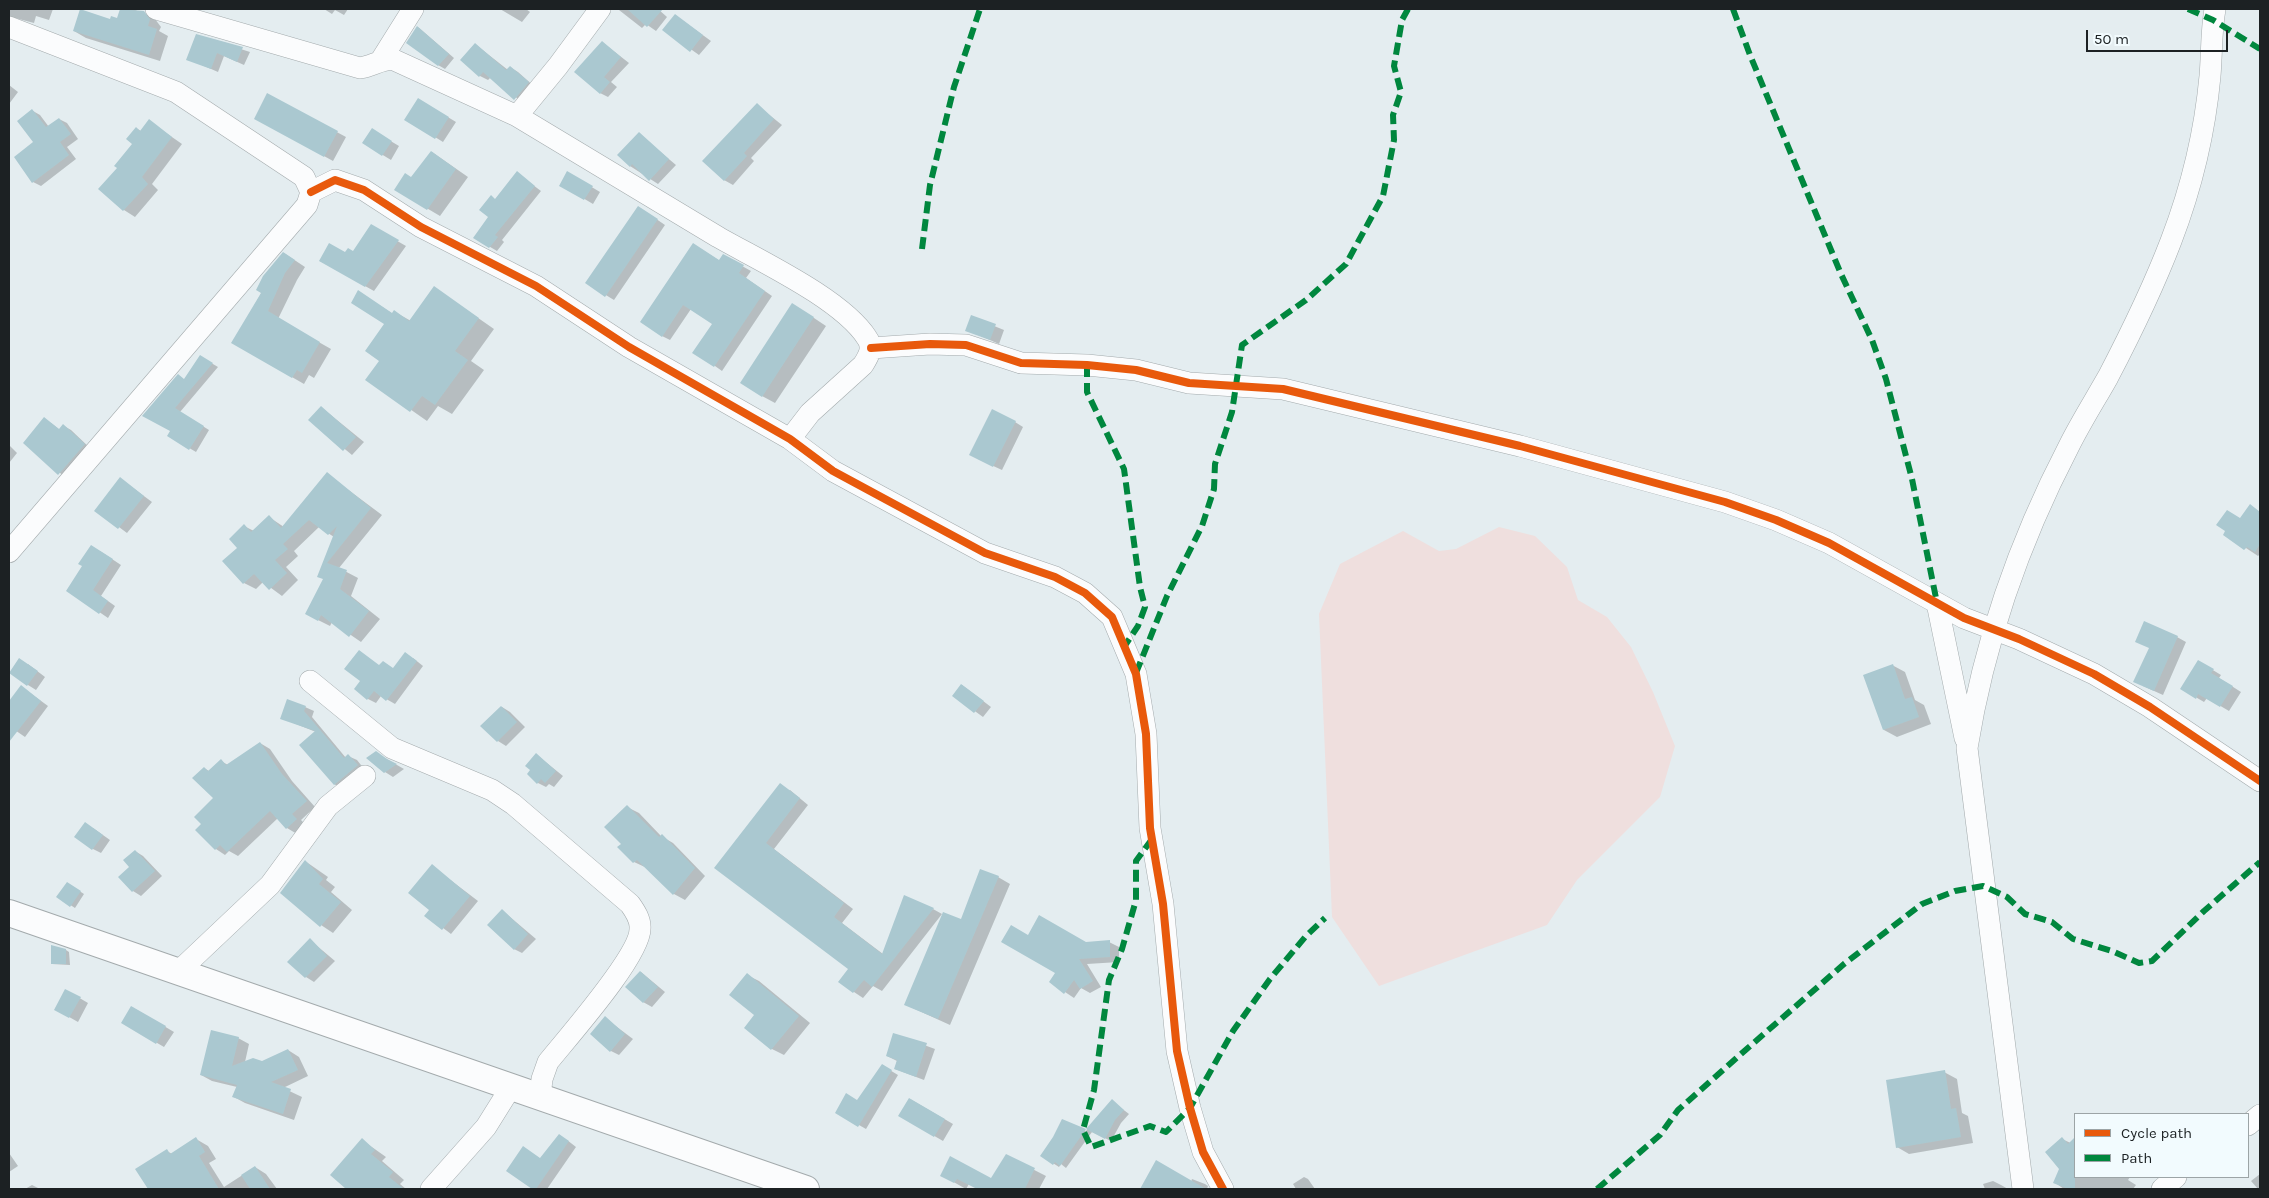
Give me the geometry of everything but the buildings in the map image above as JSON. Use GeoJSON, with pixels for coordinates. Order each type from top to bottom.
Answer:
{"type":"FeatureCollection","features":[{"type":"Feature","properties":{"kind":"street"},"geometry":{"type":"LineString","coordinates":[[156,9],[360,68],[372,66],[381,60],[413,9]]}},
{"type":"Feature","properties":{"kind":"street"},"geometry":{"type":"LineString","coordinates":[[517,116],[558,66],[600,9]]}},
{"type":"Feature","properties":{"kind":"street"},"geometry":{"type":"LineString","coordinates":[[1967,748],[1973,709],[1995,630],[2033,519],[2069,445],[2107,378],[2151,291],[2172,239],[2198,149],[2210,76],[2215,9]]}},
{"type":"Feature","properties":{"kind":"street"},"geometry":{"type":"LineString","coordinates":[[9,27],[176,92],[304,177],[311,192],[307,206],[9,552]]}},
{"type":"Feature","properties":{"kind":"street"},"geometry":{"type":"LineString","coordinates":[[381,60],[392,59],[517,116],[629,185],[831,302],[862,332],[868,339],[871,348],[862,366],[810,413],[790,439]]}},
{"type":"Feature","properties":{"kind":"street"},"geometry":{"type":"LineString","coordinates":[[311,192],[335,180],[364,190],[420,226],[536,286],[629,347],[790,439],[833,471],[985,553],[1055,577],[1085,593],[1112,617],[1136,674],[1146,734],[1150,828],[1163,904],[1177,1051],[1190,1108],[1203,1152],[1223,1189]]}},
{"type":"Feature","properties":{"kind":"street"},"geometry":{"type":"LineString","coordinates":[[871,348],[930,344],[966,346],[1022,362],[1136,370],[1189,383],[1284,390],[1520,446],[1725,502],[1776,520],[1829,543],[1874,566],[1964,618],[2019,639],[2094,674],[2150,707],[2260,781]]}},
{"type":"Feature","properties":{"kind":"street"},"geometry":{"type":"LineString","coordinates":[[1937,603],[1967,748],[2023,1189]]}},
{"type":"Feature","properties":{"kind":"street"},"geometry":{"type":"LineString","coordinates":[[310,681],[392,748],[492,790],[513,804],[630,904],[635,912],[640,927],[639,936],[625,964],[548,1062],[542,1079],[540,1097]]}},
{"type":"Feature","properties":{"kind":"street"},"geometry":{"type":"LineString","coordinates":[[178,972],[270,885],[328,806],[365,776]]}},
{"type":"Feature","properties":{"kind":"street"},"geometry":{"type":"LineString","coordinates":[[9,913],[806,1189]]}},
{"type":"Feature","properties":{"kind":"street"},"geometry":{"type":"LineString","coordinates":[[431,1189],[486,1127],[511,1087]]}},
{"type":"Feature","properties":{"kind":"street"},"geometry":{"type":"LineString","coordinates":[[2249,1124],[2260,1115]]}},
{"type":"Feature","properties":{"kind":"street"},"geometry":{"type":"LineString","coordinates":[[2162,1189],[2175,1178]]}},
{"type":"Feature","properties":{"kind":"shaded area"},"geometry":{"type":"Polygon","coordinates":[[[1499,527],[1535,536],[1567,567],[1578,600],[1607,617],[1631,647],[1653,692],[1675,746],[1660,797],[1577,880],[1547,925],[1379,986],[1332,917],[1319,614],[1340,564],[1403,531],[1439,551],[1456,549],[1499,527]]]}},
{"type":"Feature","properties":{"kind":"marked path"},"geometry":{"type":"LineString","coordinates":[[922,249],[930,185],[954,87],[980,9]]}},
{"type":"Feature","properties":{"kind":"marked path"},"geometry":{"type":"LineString","coordinates":[[1136,673],[1167,596],[1202,526],[1214,489],[1215,464],[1232,412],[1242,345],[1306,300],[1346,264],[1383,196],[1394,140],[1393,115],[1401,92],[1394,66],[1402,20],[1408,9]]}},
{"type":"Feature","properties":{"kind":"marked path"},"geometry":{"type":"LineString","coordinates":[[1733,9],[1750,55],[1841,274],[1872,340],[1886,379],[1912,479],[1937,603]]}},
{"type":"Feature","properties":{"kind":"marked path"},"geometry":{"type":"LineString","coordinates":[[2188,9],[2213,20],[2260,49]]}},
{"type":"Feature","properties":{"kind":"marked path"},"geometry":{"type":"LineString","coordinates":[[1087,365],[1087,392],[1124,469],[1140,587],[1145,607],[1138,626],[1124,647]]}},
{"type":"Feature","properties":{"kind":"marked path"},"geometry":{"type":"LineString","coordinates":[[1152,839],[1136,861],[1136,900],[1122,949],[1109,980],[1094,1090],[1083,1130],[1091,1147],[1150,1126],[1166,1132],[1190,1108],[1233,1031],[1270,979],[1306,936],[1325,918]]}},
{"type":"Feature","properties":{"kind":"marked path"},"geometry":{"type":"LineString","coordinates":[[1597,1189],[1660,1135],[1678,1110],[1749,1047],[1844,964],[1922,904],[1955,891],[1983,886],[2007,897],[2025,914],[2052,922],[2073,939],[2112,951],[2139,963],[2152,961],[2204,911],[2260,862]]}},
{"type":"Feature","properties":{"kind":"cycle path"},"geometry":{"type":"LineString","coordinates":[[311,192],[335,180],[364,190],[421,227],[536,286],[629,347],[790,439],[833,471],[985,553],[1055,577],[1085,593],[1112,617],[1136,674],[1146,734],[1150,828],[1163,904],[1177,1051],[1190,1108],[1203,1152],[1223,1189]]}},
{"type":"Feature","properties":{"kind":"cycle path"},"geometry":{"type":"LineString","coordinates":[[871,348],[930,344],[966,345],[1021,363],[1087,365],[1136,370],[1189,383],[1283,389],[1520,446],[1725,502],[1776,520],[1829,543],[1964,618],[2019,639],[2094,674],[2150,707],[2260,781]]}}]}
